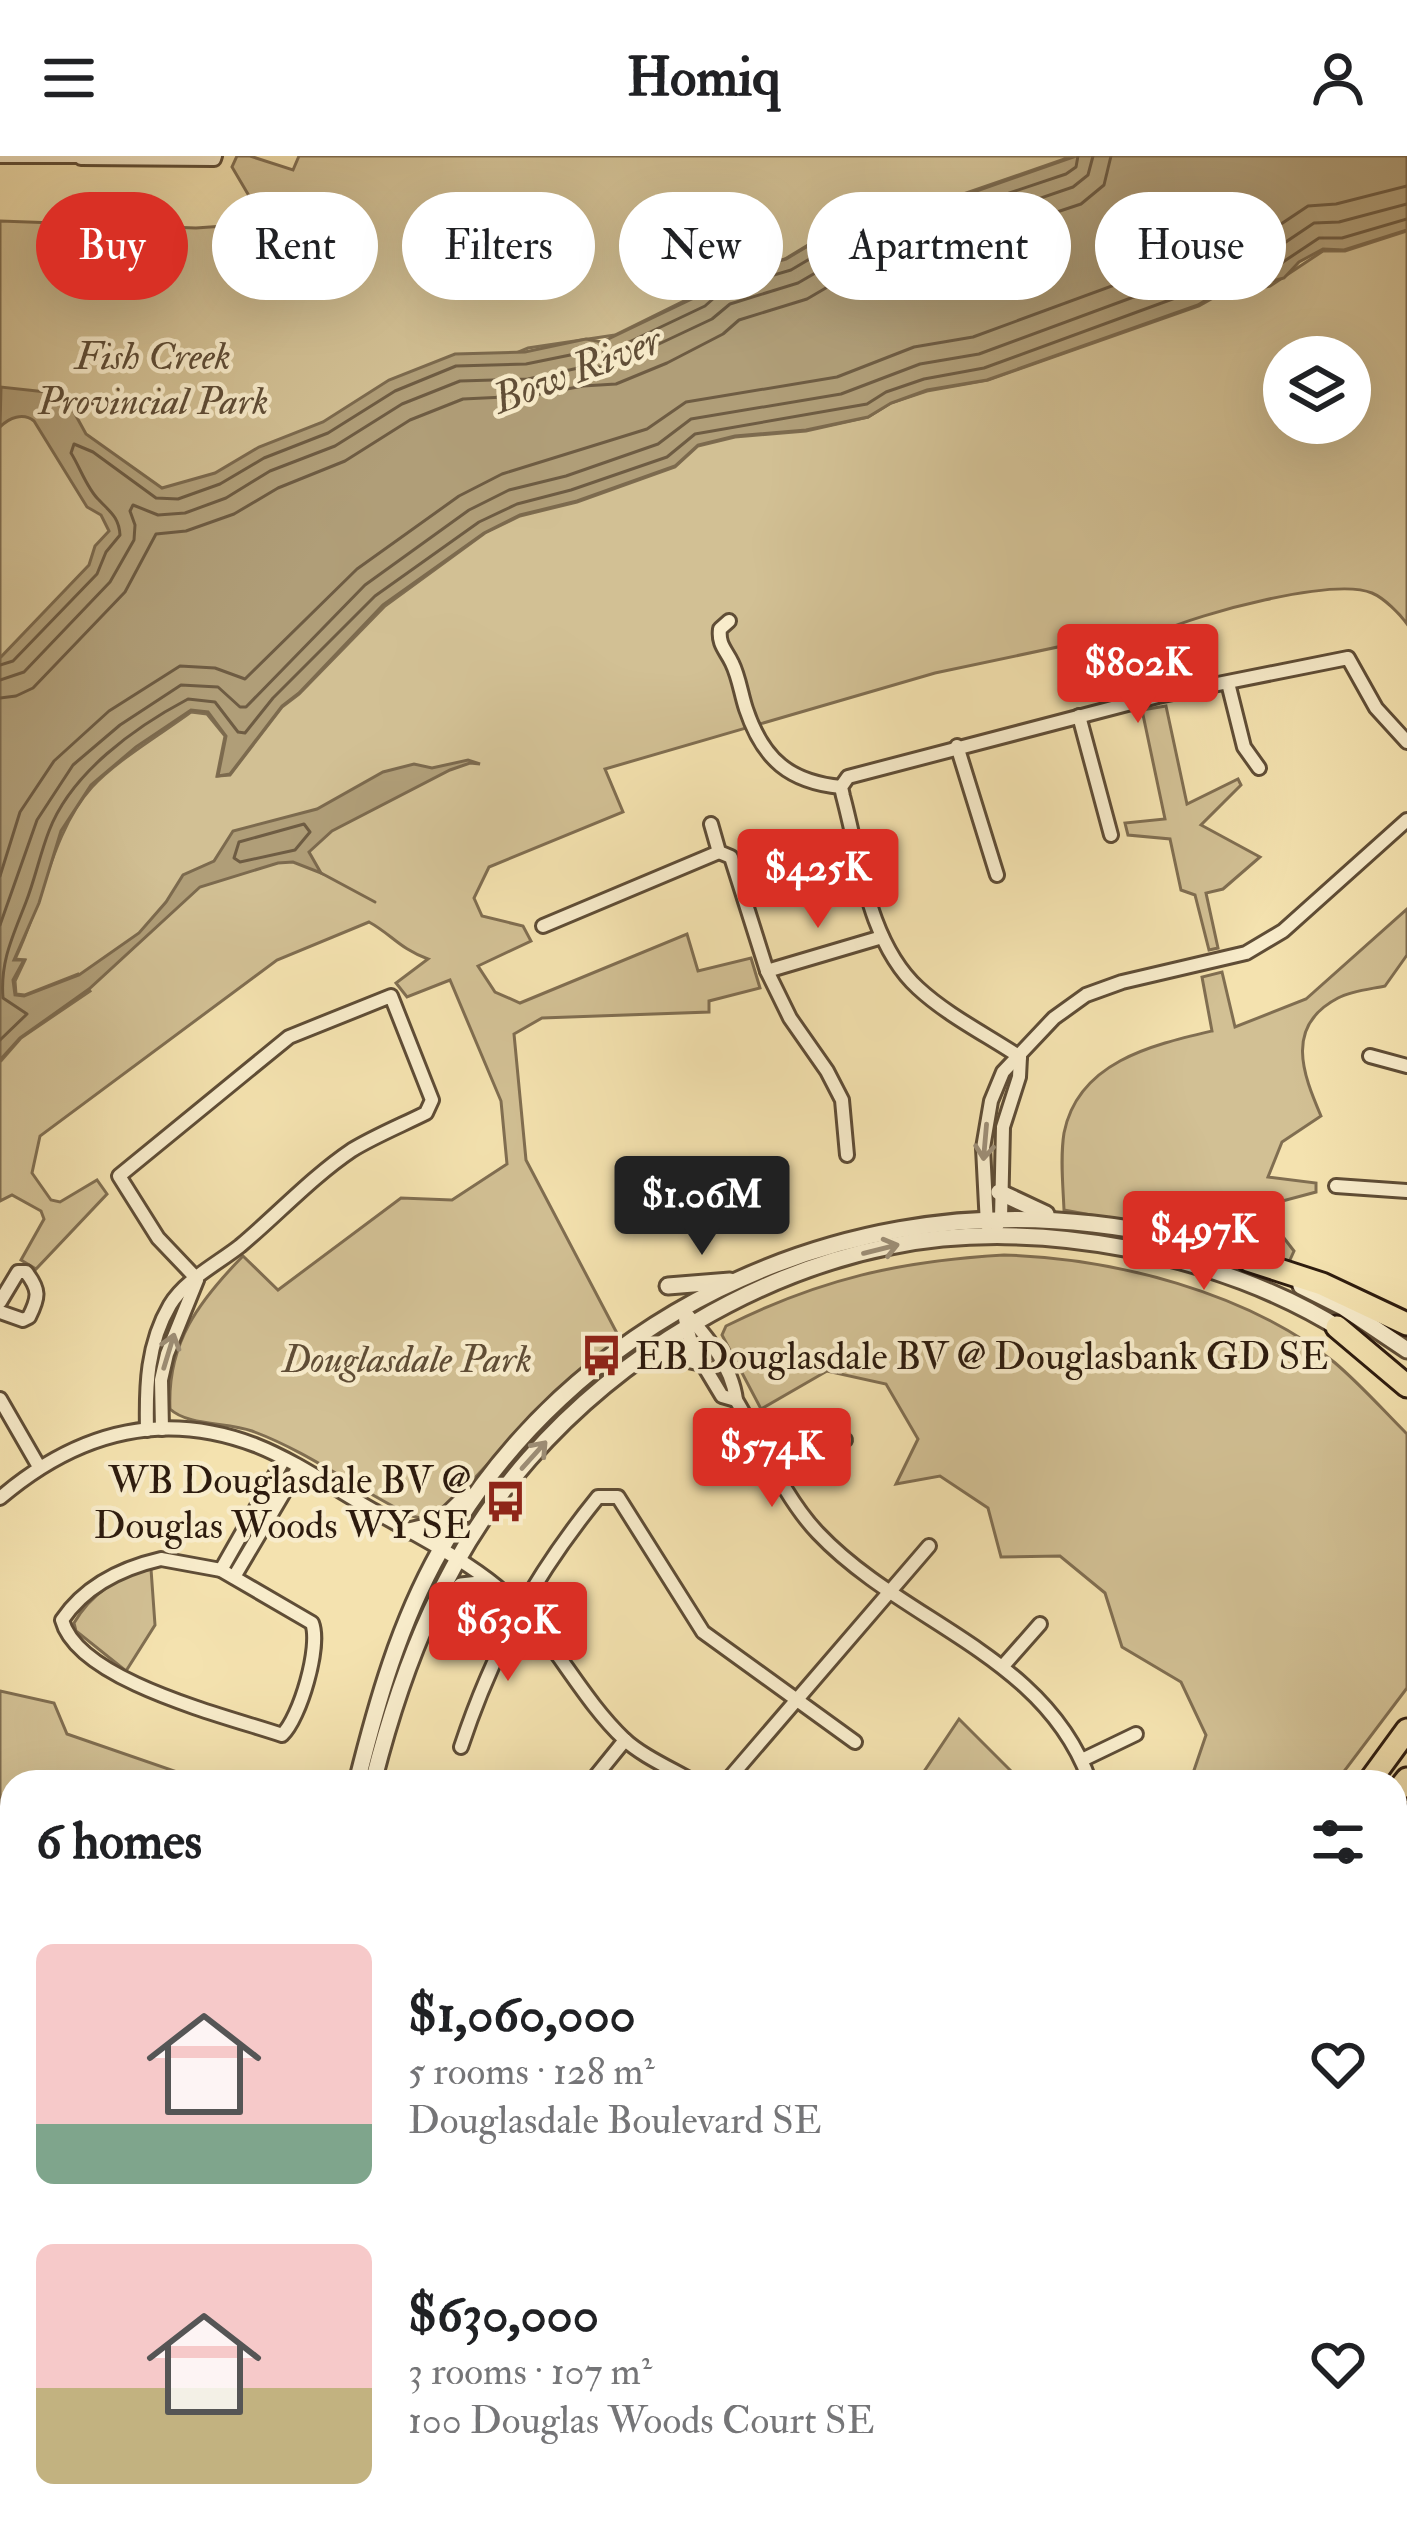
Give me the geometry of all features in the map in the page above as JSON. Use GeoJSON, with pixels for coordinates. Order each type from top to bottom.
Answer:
{"type":"FeatureCollection","features":[{"type":"Feature","properties":{"kind":"highway"},"geometry":{"type":"LineString","coordinates":[[1249,1260],[1306,1277],[1407,1324]]}},
{"type":"Feature","properties":{"kind":"highway"},"geometry":{"type":"LineString","coordinates":[[1337,1327],[1407,1386]]}},
{"type":"Feature","properties":{"kind":"highway"},"geometry":{"type":"LineString","coordinates":[[1379,1770],[1407,1730]]}},
{"type":"Feature","properties":{"kind":"street"},"geometry":{"type":"LineString","coordinates":[[0,156],[215,156]]}},
{"type":"Feature","properties":{"kind":"street"},"geometry":{"type":"LineString","coordinates":[[729,621],[720,629],[720,644],[732,662],[751,723],[767,748],[794,777],[809,784],[842,787]]}},
{"type":"Feature","properties":{"kind":"street"},"geometry":{"type":"LineString","coordinates":[[1020,1057],[920,990],[900,969],[882,937],[842,787],[848,777],[1079,716],[1348,658],[1376,707],[1407,742]]}},
{"type":"Feature","properties":{"kind":"street"},"geometry":{"type":"LineString","coordinates":[[1228,682],[1244,747],[1259,768]]}},
{"type":"Feature","properties":{"kind":"street"},"geometry":{"type":"LineString","coordinates":[[1079,716],[1111,835]]}},
{"type":"Feature","properties":{"kind":"street"},"geometry":{"type":"LineString","coordinates":[[957,746],[997,875]]}},
{"type":"Feature","properties":{"kind":"street"},"geometry":{"type":"LineString","coordinates":[[992,1237],[985,1126],[1003,1072],[1054,1018],[1086,995],[1122,982],[1246,953],[1283,931],[1407,820]]}},
{"type":"Feature","properties":{"kind":"street"},"geometry":{"type":"LineString","coordinates":[[711,824],[719,852]]}},
{"type":"Feature","properties":{"kind":"street"},"geometry":{"type":"LineString","coordinates":[[543,926],[719,852],[730,856],[767,971],[790,1018],[842,1100],[847,1155]]}},
{"type":"Feature","properties":{"kind":"street"},"geometry":{"type":"LineString","coordinates":[[767,971],[882,937]]}},
{"type":"Feature","properties":{"kind":"street"},"geometry":{"type":"LineString","coordinates":[[147,1430],[147,1378],[159,1326],[179,1290],[197,1279],[352,1150],[426,1113],[432,1100],[391,997],[290,1037],[118,1176],[158,1238],[197,1279]]}},
{"type":"Feature","properties":{"kind":"street"},"geometry":{"type":"LineString","coordinates":[[1370,1056],[1407,1066]]}},
{"type":"Feature","properties":{"kind":"street"},"geometry":{"type":"LineString","coordinates":[[992,1218],[1000,1192],[1003,1127],[1019,1077],[1020,1057]]}},
{"type":"Feature","properties":{"kind":"street"},"geometry":{"type":"LineString","coordinates":[[1336,1186],[1407,1192]]}},
{"type":"Feature","properties":{"kind":"street"},"geometry":{"type":"LineString","coordinates":[[1000,1192],[1060,1220]]}},
{"type":"Feature","properties":{"kind":"street"},"geometry":{"type":"LineString","coordinates":[[360,1770],[393,1652],[441,1550],[484,1484],[544,1414],[624,1345],[740,1280],[864,1235],[918,1224],[992,1218],[1060,1220],[1166,1236],[1249,1260],[1343,1306],[1407,1350]]}},
{"type":"Feature","properties":{"kind":"street"},"geometry":{"type":"LineString","coordinates":[[376,1770],[421,1630],[457,1559],[528,1459],[572,1414],[691,1325],[824,1264],[892,1245],[992,1237],[1114,1246],[1170,1256],[1240,1279],[1337,1327],[1407,1373]]}},
{"type":"Feature","properties":{"kind":"street"},"geometry":{"type":"LineString","coordinates":[[0,1302],[18,1272],[26,1272],[38,1288],[29,1317],[22,1320],[0,1312]]}},
{"type":"Feature","properties":{"kind":"street"},"geometry":{"type":"LineString","coordinates":[[162,1429],[161,1380],[167,1354],[197,1279]]}},
{"type":"Feature","properties":{"kind":"street"},"geometry":{"type":"LineString","coordinates":[[668,1286],[740,1280]]}},
{"type":"Feature","properties":{"kind":"street"},"geometry":{"type":"LineString","coordinates":[[682,1309],[700,1362],[722,1396],[736,1400]]}},
{"type":"Feature","properties":{"kind":"street"},"geometry":{"type":"LineString","coordinates":[[691,1325],[708,1337],[734,1386],[736,1400],[817,1532],[864,1574],[1003,1666],[1052,1713],[1086,1770]]}},
{"type":"Feature","properties":{"kind":"street"},"geometry":{"type":"LineString","coordinates":[[636,1364],[667,1355],[700,1362]]}},
{"type":"Feature","properties":{"kind":"street"},"geometry":{"type":"LineString","coordinates":[[0,1399],[38,1465]]}},
{"type":"Feature","properties":{"kind":"street"},"geometry":{"type":"LineString","coordinates":[[0,1498],[38,1465],[78,1445],[147,1430],[230,1438],[284,1459],[457,1559],[519,1606],[625,1740],[674,1770]]}},
{"type":"Feature","properties":{"kind":"street"},"geometry":{"type":"LineString","coordinates":[[783,1480],[845,1440]]}},
{"type":"Feature","properties":{"kind":"street"},"geometry":{"type":"LineString","coordinates":[[228,1574],[284,1459]]}},
{"type":"Feature","properties":{"kind":"street"},"geometry":{"type":"LineString","coordinates":[[228,1574],[299,1468]]}},
{"type":"Feature","properties":{"kind":"street"},"geometry":{"type":"LineString","coordinates":[[409,1531],[437,1524],[484,1484]]}},
{"type":"Feature","properties":{"kind":"street"},"geometry":{"type":"LineString","coordinates":[[460,1747],[483,1682],[519,1606],[598,1497],[619,1497],[703,1632],[855,1742]]}},
{"type":"Feature","properties":{"kind":"street"},"geometry":{"type":"LineString","coordinates":[[737,1770],[929,1546]]}},
{"type":"Feature","properties":{"kind":"street"},"geometry":{"type":"LineString","coordinates":[[161,1559],[228,1574],[312,1624],[317,1638],[293,1725],[282,1735],[125,1682],[66,1635],[62,1620],[69,1609],[128,1567],[161,1559]]}},
{"type":"Feature","properties":{"kind":"street"},"geometry":{"type":"LineString","coordinates":[[421,1630],[461,1586],[489,1583]]}},
{"type":"Feature","properties":{"kind":"street"},"geometry":{"type":"LineString","coordinates":[[1003,1666],[1040,1624]]}},
{"type":"Feature","properties":{"kind":"street"},"geometry":{"type":"LineString","coordinates":[[1082,1760],[1136,1734]]}},
{"type":"Feature","properties":{"kind":"street"},"geometry":{"type":"LineString","coordinates":[[601,1770],[625,1740]]}},
{"type":"Feature","properties":{"kind":"green space","name":"Fish Creek Provincial Park"},"geometry":{"type":"Polygon","coordinates":[[[237,156],[293,170],[299,156],[1073,156],[969,192],[807,192],[807,246],[783,260],[783,192],[619,192],[619,300],[686,300],[615,335],[528,348],[456,378],[0,748],[0,221],[36,222],[36,300],[188,300],[188,228],[212,227],[212,300],[378,300],[378,192],[247,192],[232,167],[237,156]]]}},
{"type":"Feature","properties":{"kind":"green space","name":"Douglasdale Park"},"geometry":{"type":"Polygon","coordinates":[[[1407,231],[1407,624],[1372,593],[1328,590],[1233,608],[1160,632],[1165,687],[1135,693],[1127,657],[1105,637],[935,673],[605,769],[623,812],[489,867],[474,898],[482,916],[523,926],[531,941],[478,966],[495,992],[520,1003],[687,934],[698,971],[751,958],[760,988],[709,1001],[709,1012],[542,1018],[514,1034],[526,1160],[620,1339],[540,1408],[442,1513],[429,1520],[412,1516],[273,1440],[242,1428],[187,1418],[170,1409],[180,1343],[200,1307],[243,1256],[278,1290],[401,1198],[452,1200],[507,1164],[501,1101],[450,980],[407,997],[396,983],[428,959],[369,922],[277,960],[40,1136],[32,1173],[51,1200],[60,1202],[97,1180],[107,1194],[36,1269],[21,1260],[44,1219],[41,1211],[12,1195],[0,1201],[0,1062],[21,1038],[90,991],[78,974],[25,995],[16,994],[15,981],[25,960],[15,959],[67,825],[92,787],[126,757],[191,712],[207,714],[225,736],[217,776],[230,775],[282,707],[385,606],[485,533],[520,516],[577,502],[675,467],[698,446],[868,417],[891,403],[988,380],[1210,300],[1286,300],[1286,275],[1323,251],[1345,251],[1407,231]]]}},
{"type":"Feature","properties":{"kind":"green space"},"geometry":{"type":"Polygon","coordinates":[[[1166,706],[1187,804],[1238,779],[1241,785],[1201,825],[1260,857],[1223,889],[1206,893],[1218,948],[1209,950],[1195,895],[1181,890],[1170,839],[1128,835],[1125,823],[1165,819],[1142,710],[1166,706]]]}},
{"type":"Feature","properties":{"kind":"green space"},"geometry":{"type":"Polygon","coordinates":[[[1407,909],[1407,955],[1385,986],[1338,998],[1321,1009],[1304,1037],[1304,1068],[1321,1116],[1282,1142],[1268,1177],[1316,1183],[1316,1192],[1271,1204],[1277,1229],[1294,1251],[1289,1262],[1199,1235],[1064,1210],[1063,1142],[1072,1109],[1101,1073],[1121,1061],[1212,1031],[1202,977],[1222,972],[1235,1027],[1306,999],[1407,909]]]}},
{"type":"Feature","properties":{"kind":"green space"},"geometry":{"type":"Polygon","coordinates":[[[1004,1255],[1089,1263],[1220,1298],[1299,1337],[1334,1362],[1407,1434],[1407,1688],[1345,1770],[1194,1770],[1206,1735],[1181,1682],[1122,1647],[1105,1593],[1060,1556],[1001,1557],[988,1508],[940,1476],[896,1484],[918,1439],[886,1384],[827,1371],[761,1409],[722,1335],[726,1326],[828,1284],[930,1262],[1004,1255]]]}},
{"type":"Feature","properties":{"kind":"green space"},"geometry":{"type":"Polygon","coordinates":[[[151,1569],[155,1625],[126,1671],[76,1631],[74,1623],[106,1588],[151,1569]]]}},
{"type":"Feature","properties":{"kind":"green space"},"geometry":{"type":"Polygon","coordinates":[[[0,1691],[54,1703],[67,1734],[171,1770],[0,1770],[0,1691]]]}},
{"type":"Feature","properties":{"kind":"green space"},"geometry":{"type":"Polygon","coordinates":[[[959,1719],[1010,1770],[925,1770],[959,1719]]]}},
{"type":"Feature","properties":{"kind":"water","name":"Bow River"},"geometry":{"type":"Polygon","coordinates":[[[1076,156],[1407,156],[1407,230],[1344,250],[1323,249],[1286,276],[1286,192],[1095,192],[1095,300],[1206,300],[987,380],[927,390],[868,417],[698,445],[675,466],[577,501],[520,515],[484,533],[383,605],[282,706],[230,774],[218,776],[226,736],[208,712],[191,710],[91,785],[61,831],[39,903],[14,960],[24,960],[13,980],[15,995],[24,996],[79,975],[139,933],[183,875],[214,861],[233,831],[317,809],[383,772],[414,764],[432,768],[468,760],[480,764],[450,770],[332,831],[309,852],[321,873],[293,862],[278,863],[200,887],[89,989],[20,1038],[0,1060],[0,658],[89,565],[95,546],[109,531],[101,515],[87,507],[34,421],[16,417],[0,427],[1,387],[64,394],[86,434],[162,488],[215,473],[259,447],[323,422],[389,380],[455,354],[525,352],[586,339],[602,342],[690,300],[783,300],[783,260],[807,247],[807,300],[1071,300],[1071,192],[974,192],[1076,156]]]}},
{"type":"Feature","properties":{"kind":"waterway"},"geometry":{"type":"LineString","coordinates":[[321,873],[375,902]]}},
{"type":"Feature","properties":{"kind":"place","name":"EB Douglasdale BV @ Douglasbank GD SE"},"geometry":{"type":"Point","coordinates":[601,1356]}},
{"type":"Feature","properties":{"kind":"place","name":"WB Douglasdale BV @ Douglas Woods WY SE"},"geometry":{"type":"Point","coordinates":[505,1502]}}]}
